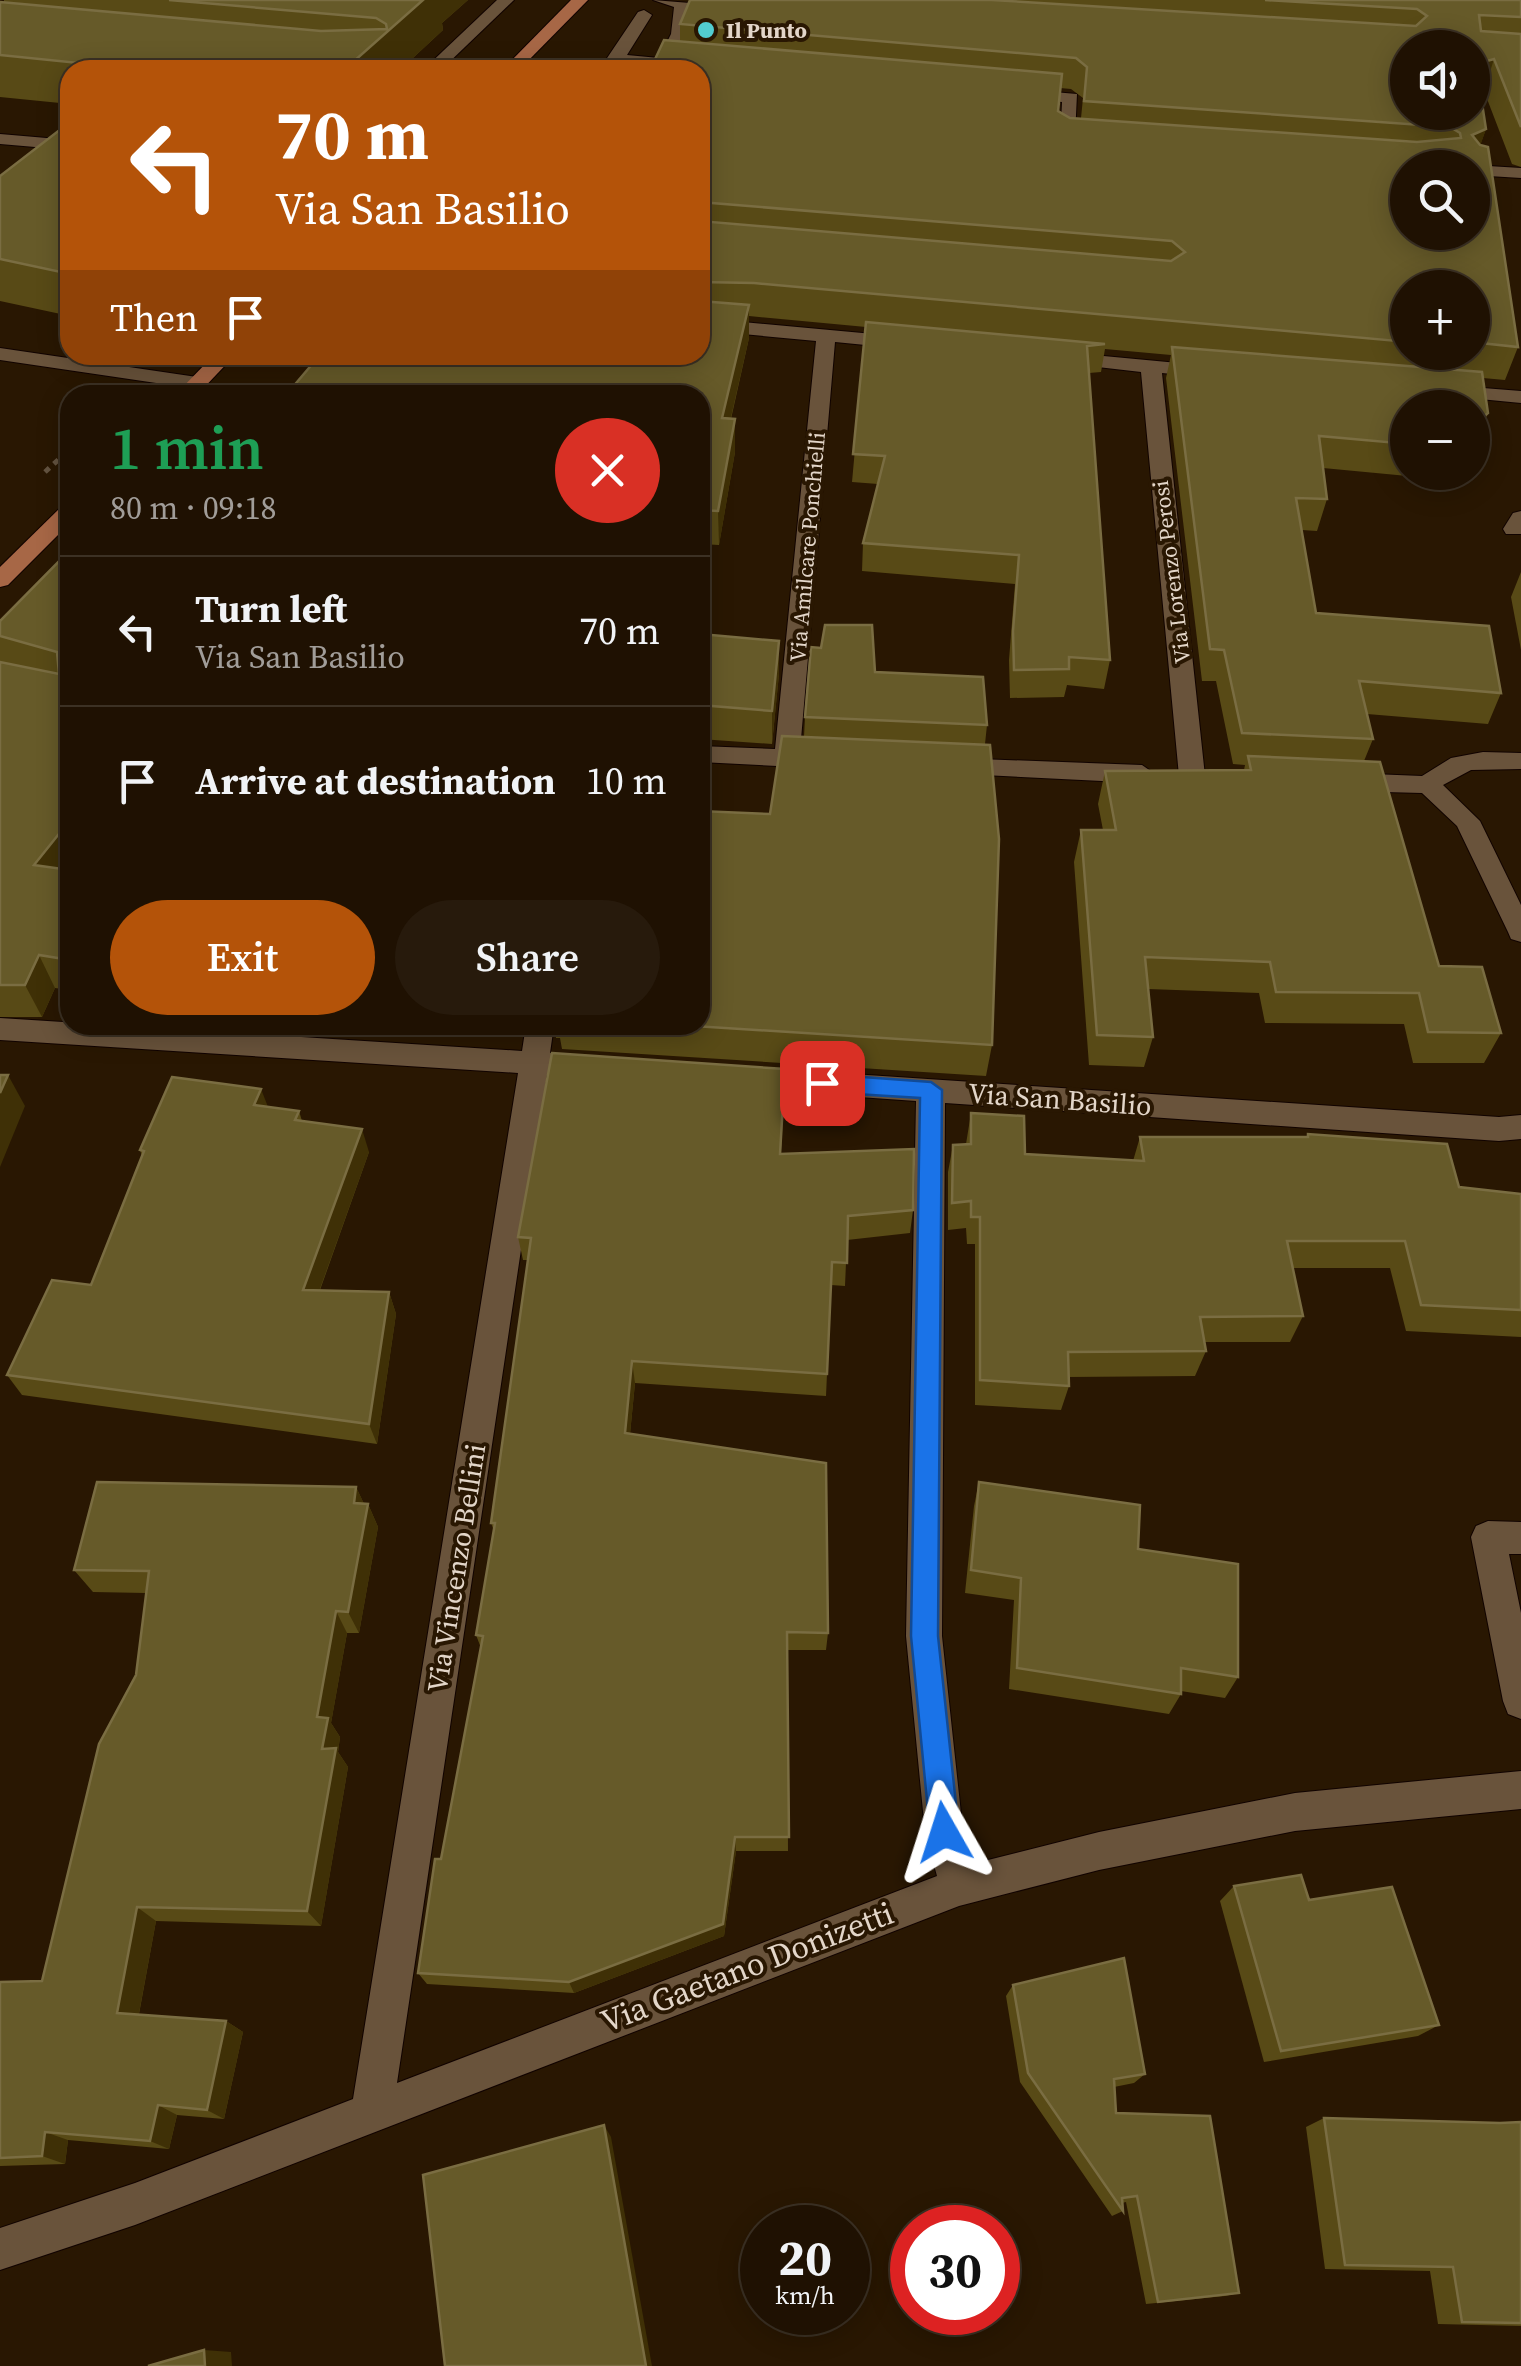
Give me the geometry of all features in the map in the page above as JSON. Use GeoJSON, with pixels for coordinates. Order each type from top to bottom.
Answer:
{"type":"FeatureCollection","features":[{"type":"Feature","properties":{"kind":"main road"},"geometry":{"type":"LineString","coordinates":[[520,60],[580,0]]}},
{"type":"Feature","properties":{"kind":"main road"},"geometry":{"type":"LineString","coordinates":[[195,385],[215,365]]}},
{"type":"Feature","properties":{"kind":"main road"},"geometry":{"type":"LineString","coordinates":[[0,580],[60,520]]}},
{"type":"Feature","properties":{"kind":"street"},"geometry":{"type":"LineString","coordinates":[[442,60],[506,0]]}},
{"type":"Feature","properties":{"kind":"street"},"geometry":{"type":"LineString","coordinates":[[662,0],[690,3],[666,60]]}},
{"type":"Feature","properties":{"kind":"street"},"geometry":{"type":"LineString","coordinates":[[615,60],[644,15]]}},
{"type":"Feature","properties":{"kind":"street"},"geometry":{"type":"LineString","coordinates":[[710,68],[721,68]]}},
{"type":"Feature","properties":{"kind":"street"},"geometry":{"type":"LineString","coordinates":[[993,92],[1071,98],[1066,141],[1106,144]]}},
{"type":"Feature","properties":{"kind":"street"},"geometry":{"type":"LineString","coordinates":[[3,142],[60,145]]}},
{"type":"Feature","properties":{"kind":"street"},"geometry":{"type":"LineString","coordinates":[[1490,171],[1521,173]]}},
{"type":"Feature","properties":{"kind":"street"},"geometry":{"type":"LineString","coordinates":[[710,325],[922,345]]}},
{"type":"Feature","properties":{"kind":"street","name":"Via Amilcare Ponchielli"},"geometry":{"type":"LineString","coordinates":[[787,758],[826,336]]}},
{"type":"Feature","properties":{"kind":"street"},"geometry":{"type":"LineString","coordinates":[[0,354],[60,358]]}},
{"type":"Feature","properties":{"kind":"street"},"geometry":{"type":"LineString","coordinates":[[1038,356],[1227,374]]}},
{"type":"Feature","properties":{"kind":"street"},"geometry":{"type":"LineString","coordinates":[[122,365],[179,385]]}},
{"type":"Feature","properties":{"kind":"street","name":"Via Lorenzo Perosi"},"geometry":{"type":"LineString","coordinates":[[929,766],[1202,776],[1157,455],[1151,367]]}},
{"type":"Feature","properties":{"kind":"street"},"geometry":{"type":"LineString","coordinates":[[1417,389],[1521,397]]}},
{"type":"Feature","properties":{"kind":"street"},"geometry":{"type":"LineString","coordinates":[[710,754],[840,761]]}},
{"type":"Feature","properties":{"kind":"street"},"geometry":{"type":"LineString","coordinates":[[1428,784],[1438,772],[1470,759],[1521,762]]}},
{"type":"Feature","properties":{"kind":"street"},"geometry":{"type":"LineString","coordinates":[[1330,781],[1428,784],[1467,820],[1521,932]]}},
{"type":"Feature","properties":{"kind":"street"},"geometry":{"type":"LineString","coordinates":[[0,1028],[60,1032]]}},
{"type":"Feature","properties":{"kind":"street"},"geometry":{"type":"LineString","coordinates":[[107,1035],[625,1070]]}},
{"type":"Feature","properties":{"kind":"street","name":"Via Vincenzo Bellini"},"geometry":{"type":"LineString","coordinates":[[372,2111],[538,1035]]}},
{"type":"Feature","properties":{"kind":"street","name":"Via San Basilio"},"geometry":{"type":"LineString","coordinates":[[721,1076],[1499,1130],[1521,1128]]}},
{"type":"Feature","properties":{"kind":"street"},"geometry":{"type":"LineString","coordinates":[[931,1090],[924,1636],[944,1832],[960,1888]]}},
{"type":"Feature","properties":{"kind":"street"},"geometry":{"type":"LineString","coordinates":[[1521,1538],[1488,1537],[1521,1701]]}},
{"type":"Feature","properties":{"kind":"street","name":"Via Gaetano Donizetti"},"geometry":{"type":"LineString","coordinates":[[0,2249],[135,2204],[960,1888],[1098,1851],[1295,1812],[1521,1790]]}},
{"type":"Feature","properties":{"kind":"building"},"geometry":{"type":"Polygon","coordinates":[[[169,0],[423,0],[355,60],[60,61],[0,55],[0,2],[321,31],[387,29],[376,18],[169,0]]]}},
{"type":"Feature","properties":{"kind":"building"},"geometry":{"type":"Polygon","coordinates":[[[690,0],[992,0],[1416,26],[1427,16],[1417,9],[1265,0],[1521,0],[1521,17],[1479,15],[1481,30],[1390,30],[1390,123],[1084,101],[1087,67],[1076,58],[680,24],[690,0]]]}},
{"type":"Feature","properties":{"kind":"building"},"geometry":{"type":"Polygon","coordinates":[[[1490,32],[1521,34],[1521,127],[1494,59],[1490,60],[1490,32]]]}},
{"type":"Feature","properties":{"kind":"building"},"geometry":{"type":"Polygon","coordinates":[[[664,40],[1062,74],[1058,111],[1070,118],[1417,142],[1461,138],[1455,130],[1484,130],[1472,135],[1488,150],[1390,150],[1390,250],[1490,250],[1490,160],[1518,347],[1490,344],[1490,270],[1390,270],[1390,340],[710,282],[710,222],[1171,261],[1185,252],[1172,241],[710,203],[710,60],[655,60],[664,40]]]}},
{"type":"Feature","properties":{"kind":"building"},"geometry":{"type":"Polygon","coordinates":[[[60,130],[60,272],[0,259],[0,176],[60,130]]]}},
{"type":"Feature","properties":{"kind":"building"},"geometry":{"type":"Polygon","coordinates":[[[710,302],[749,305],[722,418],[735,419],[718,511],[710,511],[710,385],[294,385],[312,365],[710,365],[710,302]]]}},
{"type":"Feature","properties":{"kind":"building"},"geometry":{"type":"Polygon","coordinates":[[[866,322],[1105,344],[1087,346],[1110,660],[1069,657],[1069,669],[1014,670],[1019,555],[863,543],[885,456],[853,454],[866,322]]]}},
{"type":"Feature","properties":{"kind":"building"},"geometry":{"type":"Polygon","coordinates":[[[1172,347],[1390,365],[1390,370],[1482,372],[1485,390],[1390,390],[1390,442],[1319,436],[1327,499],[1296,498],[1316,613],[1489,626],[1501,693],[1359,681],[1373,739],[1242,733],[1224,650],[1210,649],[1172,347]]]}},
{"type":"Feature","properties":{"kind":"building"},"geometry":{"type":"Polygon","coordinates":[[[60,560],[60,832],[34,865],[60,869],[60,958],[39,955],[25,985],[0,985],[0,662],[59,674],[57,652],[0,636],[0,621],[60,560]]]}},
{"type":"Feature","properties":{"kind":"building"},"geometry":{"type":"Polygon","coordinates":[[[825,625],[872,625],[875,672],[983,677],[987,725],[805,717],[811,647],[821,648],[825,625]]]}},
{"type":"Feature","properties":{"kind":"building"},"geometry":{"type":"Polygon","coordinates":[[[710,635],[779,641],[772,711],[710,706],[710,635]]]}},
{"type":"Feature","properties":{"kind":"building"},"geometry":{"type":"Polygon","coordinates":[[[782,736],[990,745],[999,839],[992,1045],[710,1027],[710,811],[770,814],[782,736]]]}},
{"type":"Feature","properties":{"kind":"building"},"geometry":{"type":"Polygon","coordinates":[[[1248,756],[1380,762],[1439,966],[1482,967],[1501,1033],[1428,1032],[1419,993],[1276,992],[1270,962],[1145,957],[1153,1037],[1097,1035],[1081,830],[1116,830],[1105,771],[1251,770],[1248,756]]]}},
{"type":"Feature","properties":{"kind":"building"},"geometry":{"type":"Polygon","coordinates":[[[552,1053],[785,1069],[780,1154],[914,1149],[913,1210],[848,1216],[847,1263],[832,1262],[827,1374],[632,1361],[625,1433],[826,1463],[828,1633],[787,1632],[789,1837],[735,1837],[723,1924],[569,1982],[418,1973],[435,1859],[441,1859],[483,1636],[476,1635],[495,1523],[491,1523],[531,1238],[518,1237],[552,1053]]]}},
{"type":"Feature","properties":{"kind":"building"},"geometry":{"type":"Polygon","coordinates":[[[0,1075],[8,1075],[0,1093],[0,1075]]]}},
{"type":"Feature","properties":{"kind":"building"},"geometry":{"type":"Polygon","coordinates":[[[172,1077],[261,1089],[254,1105],[299,1111],[295,1120],[362,1129],[303,1290],[389,1292],[369,1424],[7,1375],[52,1280],[91,1285],[144,1151],[140,1150],[172,1077]]]}},
{"type":"Feature","properties":{"kind":"building"},"geometry":{"type":"Polygon","coordinates":[[[971,1113],[1024,1116],[1025,1154],[1144,1161],[1140,1137],[1308,1134],[1447,1144],[1459,1187],[1521,1194],[1521,1310],[1421,1305],[1405,1241],[1287,1241],[1303,1316],[1200,1317],[1206,1351],[1068,1352],[1069,1386],[980,1380],[980,1217],[971,1217],[971,1201],[952,1203],[953,1145],[971,1144],[971,1113]]]}},
{"type":"Feature","properties":{"kind":"building"},"geometry":{"type":"Polygon","coordinates":[[[97,1482],[356,1487],[354,1503],[368,1504],[348,1612],[336,1611],[317,1717],[328,1718],[322,1749],[336,1748],[307,1911],[137,1907],[117,2013],[226,2021],[207,2110],[158,2105],[150,2141],[45,2132],[42,2156],[0,2158],[0,1982],[42,1981],[99,1744],[136,1675],[149,1571],[74,1570],[97,1482]]]}},
{"type":"Feature","properties":{"kind":"building"},"geometry":{"type":"Polygon","coordinates":[[[979,1482],[1140,1505],[1138,1549],[1238,1564],[1238,1677],[1181,1668],[1181,1694],[1017,1668],[1021,1578],[971,1570],[979,1482]]]}},
{"type":"Feature","properties":{"kind":"building"},"geometry":{"type":"Polygon","coordinates":[[[1301,1875],[1309,1900],[1392,1887],[1439,2025],[1281,2051],[1234,1886],[1301,1875]]]}},
{"type":"Feature","properties":{"kind":"building"},"geometry":{"type":"Polygon","coordinates":[[[1124,1958],[1145,2074],[1114,2079],[1116,2113],[1210,2116],[1239,2293],[1158,2302],[1137,2196],[1122,2198],[1123,2211],[1028,2073],[1013,1985],[1124,1958]]]}},
{"type":"Feature","properties":{"kind":"building"},"geometry":{"type":"Polygon","coordinates":[[[1324,2118],[1521,2122],[1521,2323],[1462,2322],[1453,2267],[1345,2265],[1324,2118]]]}},
{"type":"Feature","properties":{"kind":"building"},"geometry":{"type":"Polygon","coordinates":[[[604,2125],[646,2366],[445,2366],[423,2175],[604,2125]]]}},
{"type":"Feature","properties":{"kind":"building"},"geometry":{"type":"Polygon","coordinates":[[[204,2350],[205,2366],[148,2366],[204,2350]]]}},
{"type":"Feature","properties":{"kind":"place","name":"Il Punto"},"geometry":{"type":"Point","coordinates":[706,30]}},
{"type":"Feature","properties":{"kind":"route"},"geometry":{"type":"LineString","coordinates":[[822,1083],[931,1090],[924,1636],[944,1832]]}}]}
